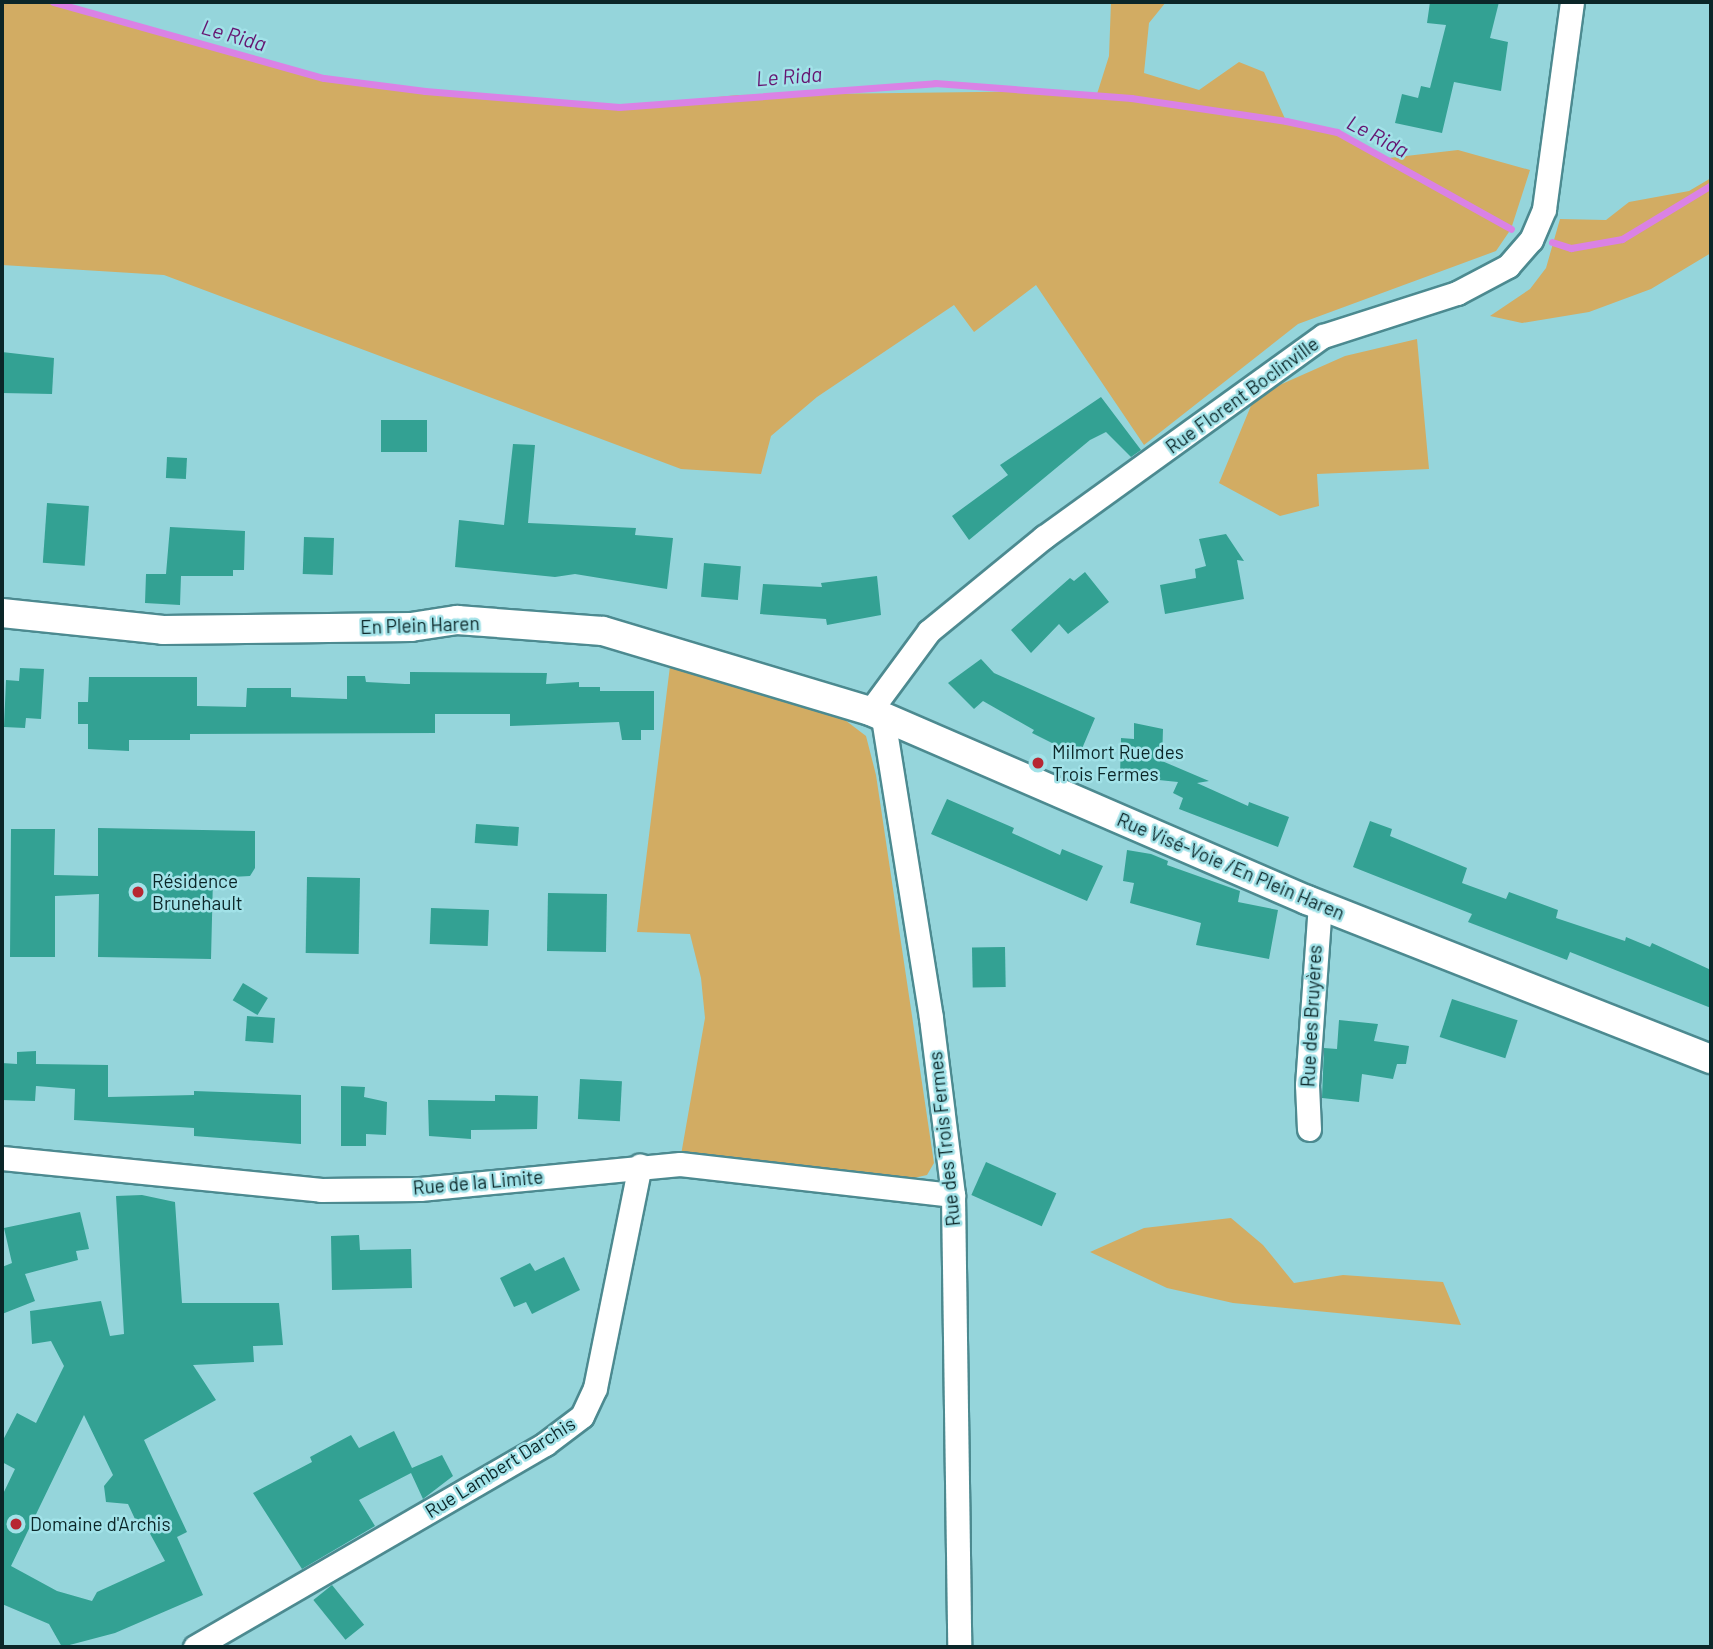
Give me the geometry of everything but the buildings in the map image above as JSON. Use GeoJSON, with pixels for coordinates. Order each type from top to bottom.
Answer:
{"type":"FeatureCollection","features":[{"type":"Feature","properties":{"kind":"street","name":"Rue Florent Boclinville"},"geometry":{"type":"LineString","coordinates":[[876,715],[929,631],[1044,537],[1323,336],[1458,293],[1508,266],[1531,240],[1544,209],[1573,2]]}},
{"type":"Feature","properties":{"kind":"street","name":"En Plein Haren"},"geometry":{"type":"LineString","coordinates":[[2,613],[163,630],[411,627],[457,620],[603,631],[876,715]]}},
{"type":"Feature","properties":{"kind":"street","name":"Rue Visé-Voie /En Plein Haren"},"geometry":{"type":"LineString","coordinates":[[876,715],[1320,905],[1711,1059]]}},
{"type":"Feature","properties":{"kind":"street","name":"Rue des Trois Fermes"},"geometry":{"type":"LineString","coordinates":[[876,715],[931,1018],[953,1195],[958,1647]]}},
{"type":"Feature","properties":{"kind":"street","name":"Rue des Bruyères"},"geometry":{"type":"LineString","coordinates":[[1309,1129],[1307,1085],[1320,905]]}},
{"type":"Feature","properties":{"kind":"street","name":"Rue de la Limite"},"geometry":{"type":"LineString","coordinates":[[2,1158],[321,1190],[420,1189],[640,1165],[680,1164],[953,1195]]}},
{"type":"Feature","properties":{"kind":"street","name":"Rue Lambert Darchis"},"geometry":{"type":"LineString","coordinates":[[195,1647],[545,1444],[582,1416],[595,1388],[640,1165]]}},
{"type":"Feature","properties":{"kind":"shaded area"},"geometry":{"type":"Polygon","coordinates":[[[2,2],[53,2],[324,78],[425,91],[619,107],[738,95],[1060,91],[1097,94],[1109,56],[1111,2],[1166,2],[1149,23],[1144,73],[1199,90],[1239,62],[1264,72],[1286,121],[1337,132],[1380,159],[1458,150],[1530,170],[1511,229],[1496,251],[1298,324],[1144,445],[1036,285],[974,332],[954,305],[817,397],[771,436],[761,474],[681,469],[164,275],[2,265],[2,2]]]}},
{"type":"Feature","properties":{"kind":"shaded area"},"geometry":{"type":"Polygon","coordinates":[[[1711,178],[1711,253],[1651,289],[1589,312],[1522,323],[1490,316],[1530,289],[1546,268],[1560,219],[1606,220],[1629,202],[1689,191],[1711,178]]]}},
{"type":"Feature","properties":{"kind":"shaded area"},"geometry":{"type":"Polygon","coordinates":[[[1417,339],[1429,469],[1317,474],[1319,506],[1280,516],[1219,483],[1255,396],[1345,356],[1417,339]]]}},
{"type":"Feature","properties":{"kind":"shaded area"},"geometry":{"type":"Polygon","coordinates":[[[671,658],[845,720],[866,736],[876,775],[934,1163],[927,1175],[905,1180],[681,1155],[705,1018],[701,978],[690,934],[637,932],[671,658]]]}},
{"type":"Feature","properties":{"kind":"shaded area"},"geometry":{"type":"Polygon","coordinates":[[[1231,1218],[1263,1245],[1294,1283],[1343,1275],[1443,1282],[1461,1325],[1233,1303],[1167,1288],[1090,1252],[1144,1228],[1231,1218]]]}},
{"type":"Feature","properties":{"kind":"waterway","name":"Le Rida"},"geometry":{"type":"LineString","coordinates":[[53,2],[324,78],[425,91],[619,107],[935,83],[1131,98],[1286,121],[1337,132],[1511,229]]}},
{"type":"Feature","properties":{"kind":"waterway","name":"Le Rida"},"geometry":{"type":"LineString","coordinates":[[1552,242],[1571,248],[1622,239],[1711,185]]}},
{"type":"Feature","properties":{"kind":"place","name":"Milmort Rue des Trois Fermes"},"geometry":{"type":"Point","coordinates":[1038,763]}},
{"type":"Feature","properties":{"kind":"place","name":"Résidence Brunehault"},"geometry":{"type":"Point","coordinates":[138,892]}},
{"type":"Feature","properties":{"kind":"place","name":"Domaine d'Archis"},"geometry":{"type":"Point","coordinates":[16,1524]}}]}
